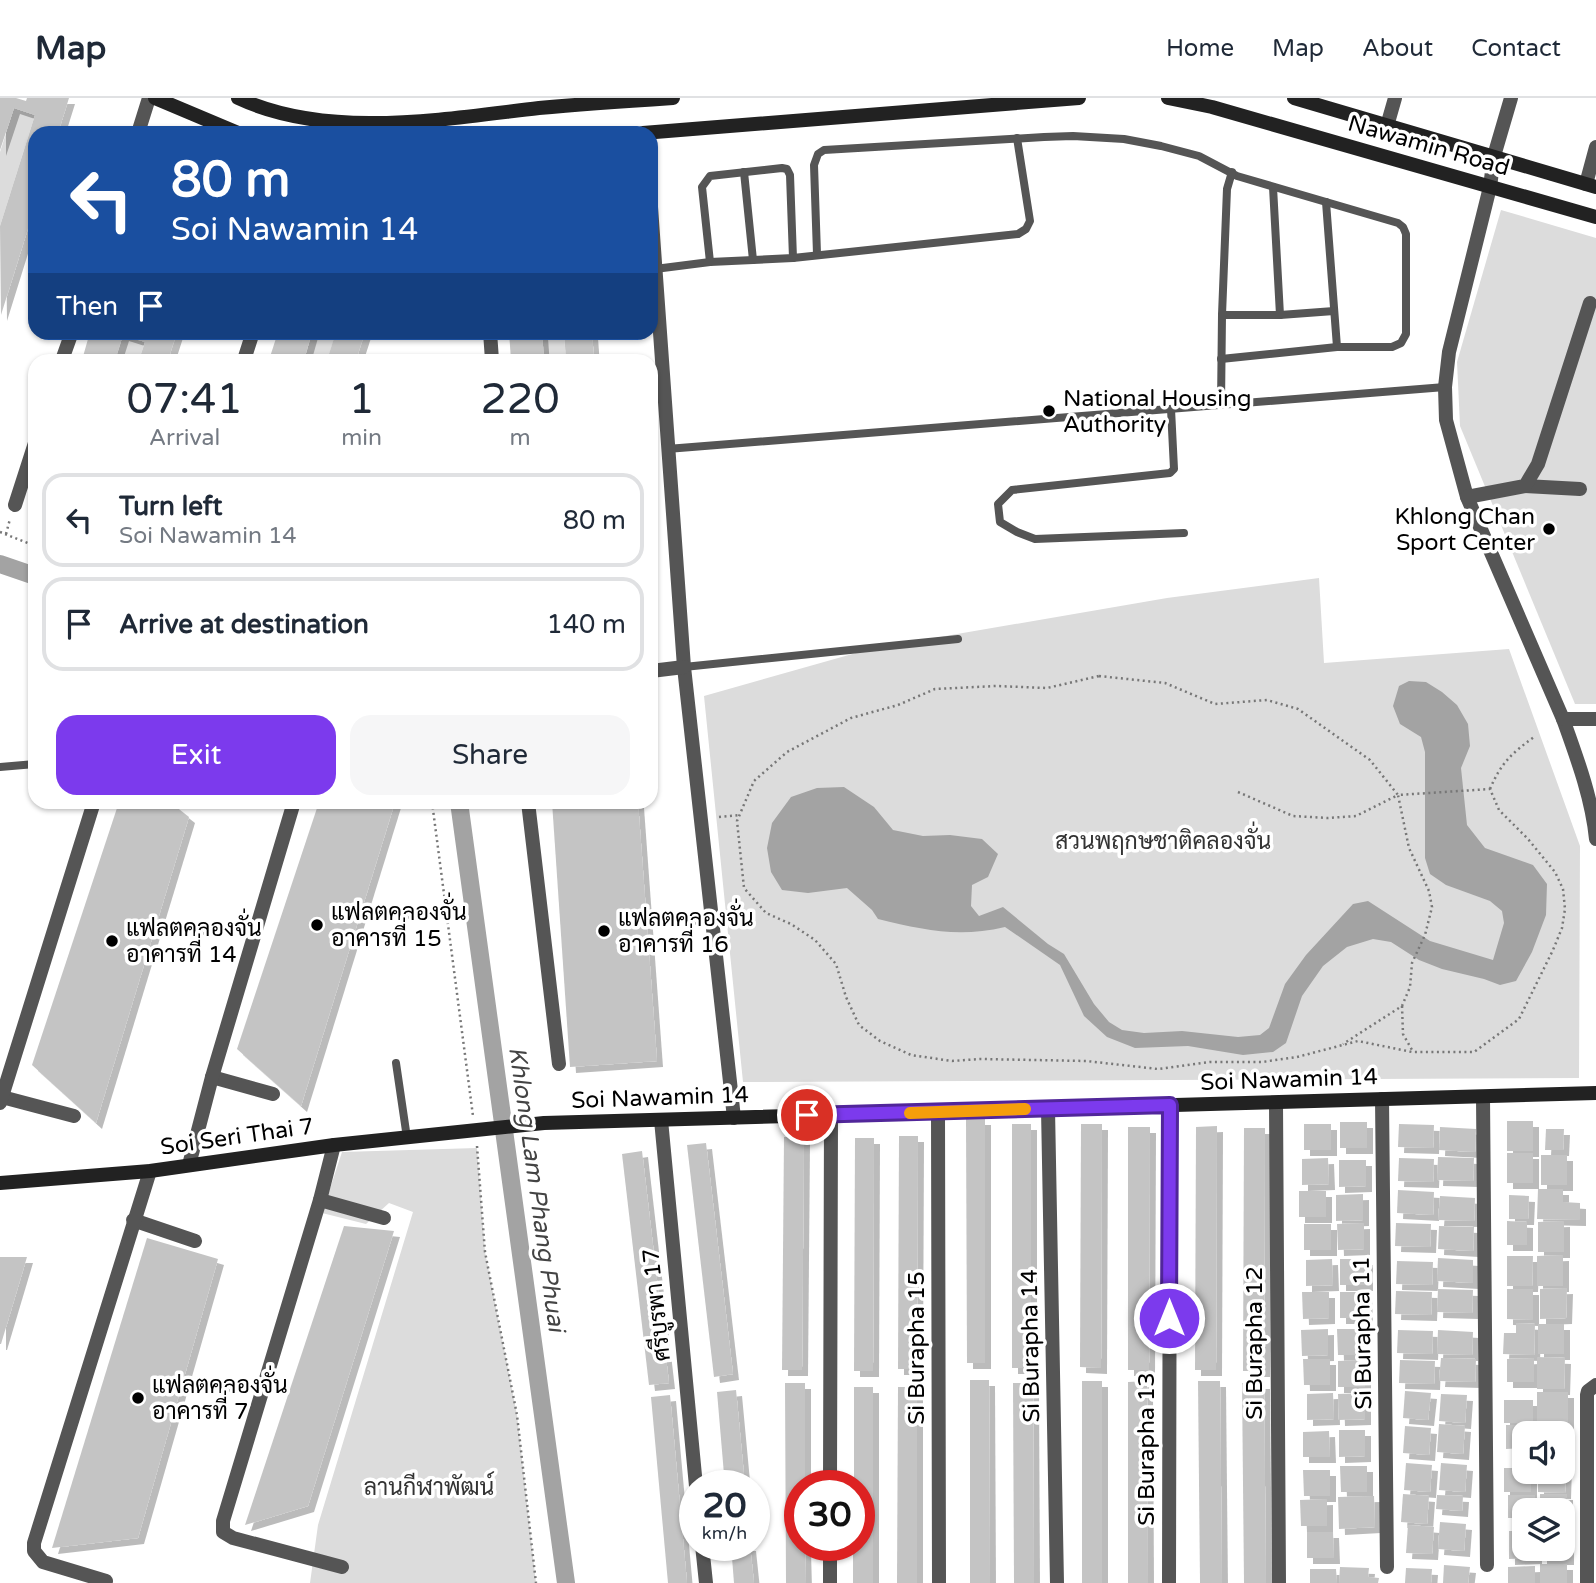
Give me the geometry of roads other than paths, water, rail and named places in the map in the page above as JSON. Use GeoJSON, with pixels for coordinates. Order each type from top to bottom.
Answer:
{"type":"FeatureCollection","features":[{"type":"Feature","properties":{"kind":"main road"},"geometry":{"type":"LineString","coordinates":[[155,98],[221,126]]}},
{"type":"Feature","properties":{"kind":"main road"},"geometry":{"type":"LineString","coordinates":[[238,98],[253,105],[311,118],[367,123],[421,121],[554,102],[673,98]]}},
{"type":"Feature","properties":{"kind":"main road"},"geometry":{"type":"LineString","coordinates":[[658,132],[1079,98]]}},
{"type":"Feature","properties":{"kind":"main road","name":"Nawamin Road"},"geometry":{"type":"LineString","coordinates":[[1168,98],[1212,107],[1596,217]]}},
{"type":"Feature","properties":{"kind":"main road","name":"Nawamin Road"},"geometry":{"type":"LineString","coordinates":[[1294,98],[1591,185]]}},
{"type":"Feature","properties":{"kind":"main road","name":"Soi Nawamin 14"},"geometry":{"type":"LineString","coordinates":[[477,1129],[544,1123],[1596,1093]]}},
{"type":"Feature","properties":{"kind":"main road","name":"Soi Seri Thai 7"},"geometry":{"type":"LineString","coordinates":[[0,1183],[150,1171],[334,1145],[477,1129]]}},
{"type":"Feature","properties":{"kind":"street"},"geometry":{"type":"LineString","coordinates":[[140,126],[149,98]]}},
{"type":"Feature","properties":{"kind":"street"},"geometry":{"type":"LineString","coordinates":[[1387,126],[1395,98]]}},
{"type":"Feature","properties":{"kind":"street"},"geometry":{"type":"LineString","coordinates":[[1511,98],[1494,156],[1490,187],[1457,311],[1445,387],[1446,420],[1467,497],[1563,719],[1587,793],[1596,839]]}},
{"type":"Feature","properties":{"kind":"street"},"geometry":{"type":"LineString","coordinates":[[1591,185],[1596,147]]}},
{"type":"Feature","properties":{"kind":"street"},"geometry":{"type":"LineString","coordinates":[[1525,486],[1538,464],[1590,303]]}},
{"type":"Feature","properties":{"kind":"street"},"geometry":{"type":"LineString","coordinates":[[658,314],[684,667],[734,1118]]}},
{"type":"Feature","properties":{"kind":"street"},"geometry":{"type":"LineString","coordinates":[[15,505],[28,465]]}},
{"type":"Feature","properties":{"kind":"street"},"geometry":{"type":"LineString","coordinates":[[1467,497],[1525,486],[1580,489]]}},
{"type":"Feature","properties":{"kind":"street"},"geometry":{"type":"LineString","coordinates":[[658,670],[684,667]]}},
{"type":"Feature","properties":{"kind":"street"},"geometry":{"type":"LineString","coordinates":[[1563,719],[1596,719]]}},
{"type":"Feature","properties":{"kind":"street"},"geometry":{"type":"LineString","coordinates":[[74,1116],[1,1100],[92,809]]}},
{"type":"Feature","properties":{"kind":"street"},"geometry":{"type":"LineString","coordinates":[[189,1165],[212,1077],[292,809]]}},
{"type":"Feature","properties":{"kind":"street"},"geometry":{"type":"LineString","coordinates":[[529,809],[559,1064]]}},
{"type":"Feature","properties":{"kind":"street"},"geometry":{"type":"LineString","coordinates":[[212,1077],[273,1094]]}},
{"type":"Feature","properties":{"kind":"street"},"geometry":{"type":"LineString","coordinates":[[1483,1097],[1487,1564]]}},
{"type":"Feature","properties":{"kind":"street","name":"Si Burapha 11"},"geometry":{"type":"LineString","coordinates":[[1382,1099],[1387,1567]]}},
{"type":"Feature","properties":{"kind":"street","name":"Si Burapha 12"},"geometry":{"type":"LineString","coordinates":[[1276,1102],[1279,1583]]}},
{"type":"Feature","properties":{"kind":"street","name":"Si Burapha 13"},"geometry":{"type":"LineString","coordinates":[[1169,1583],[1170,1105]]}},
{"type":"Feature","properties":{"kind":"street","name":"Si Burapha 14"},"geometry":{"type":"LineString","coordinates":[[1048,1109],[1057,1583]]}},
{"type":"Feature","properties":{"kind":"street","name":"Si Burapha 15"},"geometry":{"type":"LineString","coordinates":[[938,1112],[939,1583]]}},
{"type":"Feature","properties":{"kind":"street"},"geometry":{"type":"LineString","coordinates":[[830,1470],[831,1115]]}},
{"type":"Feature","properties":{"kind":"street","name":"ศรีบูรพา 17"},"geometry":{"type":"LineString","coordinates":[[660,1120],[694,1470]]}},
{"type":"Feature","properties":{"kind":"street"},"geometry":{"type":"LineString","coordinates":[[334,1145],[320,1200],[223,1521],[223,1532],[233,1538],[342,1567]]}},
{"type":"Feature","properties":{"kind":"street"},"geometry":{"type":"LineString","coordinates":[[106,1581],[43,1562],[34,1551],[150,1171]]}},
{"type":"Feature","properties":{"kind":"street"},"geometry":{"type":"LineString","coordinates":[[320,1200],[384,1218]]}},
{"type":"Feature","properties":{"kind":"street"},"geometry":{"type":"LineString","coordinates":[[133,1220],[195,1241]]}},
{"type":"Feature","properties":{"kind":"street"},"geometry":{"type":"LineString","coordinates":[[1587,1583],[1587,1395],[1596,1385]]}},
{"type":"Feature","properties":{"kind":"street"},"geometry":{"type":"LineString","coordinates":[[704,1561],[706,1583]]}},
{"type":"Feature","properties":{"kind":"street"},"geometry":{"type":"LineString","coordinates":[[830,1561],[830,1583]]}},
{"type":"Feature","properties":{"kind":"lane"},"geometry":{"type":"LineString","coordinates":[[817,254],[814,165],[818,154],[832,149],[1017,138],[1073,136],[1124,139],[1199,156],[1273,187],[1398,223],[1403,227],[1406,234],[1406,334],[1401,343],[1392,347],[1337,347],[1221,359]]}},
{"type":"Feature","properties":{"kind":"lane"},"geometry":{"type":"LineString","coordinates":[[658,269],[710,262],[793,258],[1018,234],[1027,229],[1030,221],[1017,138]]}},
{"type":"Feature","properties":{"kind":"lane"},"geometry":{"type":"LineString","coordinates":[[710,262],[702,186],[710,176],[782,168],[787,169],[790,175],[793,258]]}},
{"type":"Feature","properties":{"kind":"lane"},"geometry":{"type":"LineString","coordinates":[[744,172],[754,260]]}},
{"type":"Feature","properties":{"kind":"lane"},"geometry":{"type":"LineString","coordinates":[[1221,405],[1227,189],[1232,172]]}},
{"type":"Feature","properties":{"kind":"lane"},"geometry":{"type":"LineString","coordinates":[[1273,187],[1280,315]]}},
{"type":"Feature","properties":{"kind":"lane"},"geometry":{"type":"LineString","coordinates":[[1326,202],[1337,347]]}},
{"type":"Feature","properties":{"kind":"lane"},"geometry":{"type":"LineString","coordinates":[[1222,314],[1280,315],[1334,311]]}},
{"type":"Feature","properties":{"kind":"lane"},"geometry":{"type":"LineString","coordinates":[[667,449],[1445,387]]}},
{"type":"Feature","properties":{"kind":"lane"},"geometry":{"type":"LineString","coordinates":[[1171,409],[1174,469],[1170,474],[1012,490],[998,504],[1000,522],[1035,539],[1184,533]]}},
{"type":"Feature","properties":{"kind":"lane"},"geometry":{"type":"LineString","coordinates":[[684,667],[958,639]]}},
{"type":"Feature","properties":{"kind":"lane"},"geometry":{"type":"LineString","coordinates":[[0,767],[28,765]]}},
{"type":"Feature","properties":{"kind":"lane"},"geometry":{"type":"LineString","coordinates":[[396,1063],[407,1138]]}},
{"type":"Feature","properties":{"kind":"waterway","name":"Khlong Lam Phang Phuai"},"geometry":{"type":"LineString","coordinates":[[0,564],[28,574]]}},
{"type":"Feature","properties":{"kind":"waterway","name":"Khlong Lam Phang Phuai"},"geometry":{"type":"LineString","coordinates":[[460,809],[566,1583]]}},
{"type":"Feature","properties":{"kind":"place","name":"National Housing Authority"},"geometry":{"type":"Point","coordinates":[1049,411]}},
{"type":"Feature","properties":{"kind":"place","name":"Khlong Chan Sport Center"},"geometry":{"type":"Point","coordinates":[1549,529]}},
{"type":"Feature","properties":{"kind":"place","name":"แฟลตคลองจั่น อาคารที่ 15"},"geometry":{"type":"Point","coordinates":[317,925]}},
{"type":"Feature","properties":{"kind":"place","name":"แฟลตคลองจั่น อาคารที่ 16"},"geometry":{"type":"Point","coordinates":[604,931]}},
{"type":"Feature","properties":{"kind":"place","name":"แฟลตคลองจั่น อาคารที่ 14"},"geometry":{"type":"Point","coordinates":[112,941]}},
{"type":"Feature","properties":{"kind":"place","name":"แฟลตคลองจั่น อาคารที่ 7"},"geometry":{"type":"Point","coordinates":[138,1398]}},
{"type":"Feature","properties":{"kind":"park label","name":"สวนพฤกษชาติคลองจั่น"},"geometry":{"type":"Point","coordinates":[1163,841]}},
{"type":"Feature","properties":{"kind":"park label","name":"ลานกีฬาพัฒน์"},"geometry":{"type":"Point","coordinates":[429,1487]}}]}
